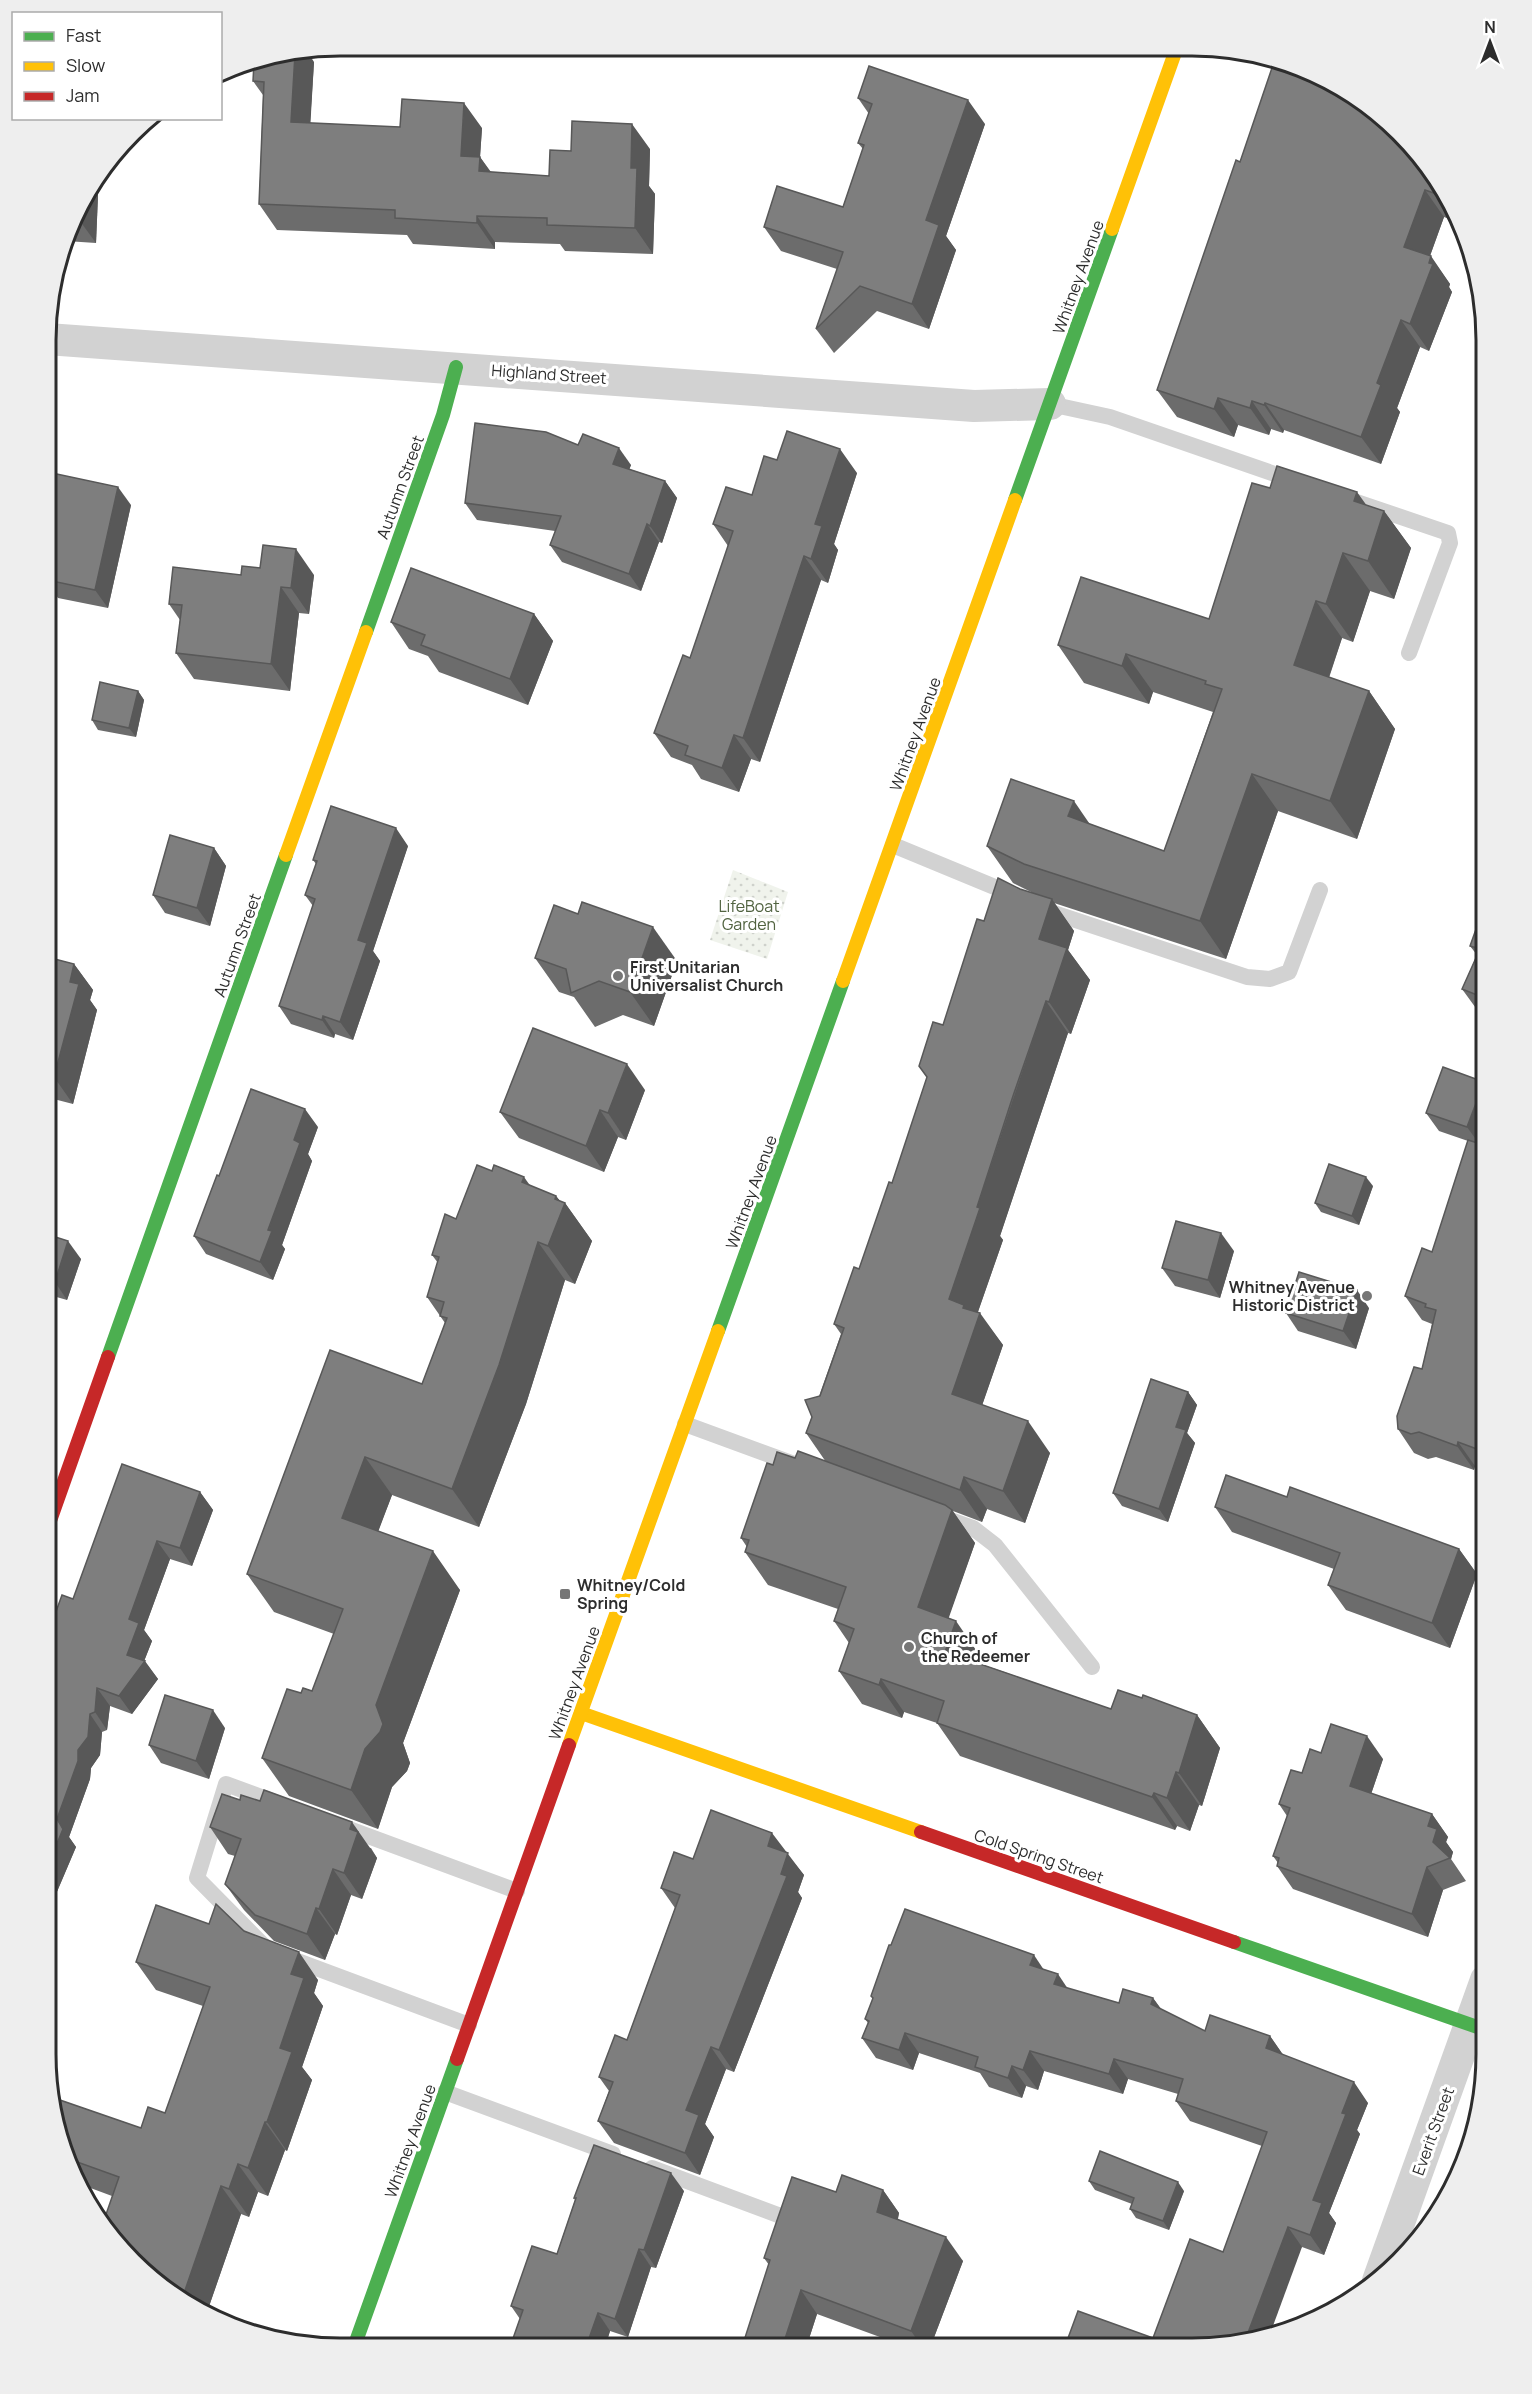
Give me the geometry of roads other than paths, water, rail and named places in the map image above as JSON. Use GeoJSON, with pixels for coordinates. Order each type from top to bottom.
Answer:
{"type":"FeatureCollection","features":[{"type":"Feature","properties":{"kind":"main road","name":"Whitney Avenue"},"geometry":{"type":"LineString","coordinates":[[357,2338],[1174,56]]}},
{"type":"Feature","properties":{"kind":"main road","name":"Autumn Street"},"geometry":{"type":"LineString","coordinates":[[56,1504],[443,416],[456,367]]}},
{"type":"Feature","properties":{"kind":"main road","name":"Cold Spring Street"},"geometry":{"type":"LineString","coordinates":[[581,1713],[1476,2026]]}},
{"type":"Feature","properties":{"kind":"street","name":"Highland Street"},"geometry":{"type":"LineString","coordinates":[[56,340],[974,406],[1050,404]]}},
{"type":"Feature","properties":{"kind":"street","name":"Everit Street"},"geometry":{"type":"LineString","coordinates":[[1385,2263],[1476,2035]]}},
{"type":"Feature","properties":{"kind":"lane"},"geometry":{"type":"LineString","coordinates":[[1050,404],[1110,417],[1312,486]]}},
{"type":"Feature","properties":{"kind":"lane"},"geometry":{"type":"LineString","coordinates":[[1335,494],[1448,533],[1450,543],[1409,653]]}},
{"type":"Feature","properties":{"kind":"lane"},"geometry":{"type":"LineString","coordinates":[[893,845],[986,882],[1046,911],[1247,977],[1270,979],[1289,972],[1320,890]]}},
{"type":"Feature","properties":{"kind":"lane"},"geometry":{"type":"LineString","coordinates":[[685,1424],[808,1469]]}},
{"type":"Feature","properties":{"kind":"lane"},"geometry":{"type":"LineString","coordinates":[[927,1512],[972,1528],[995,1545],[1092,1667]]}},
{"type":"Feature","properties":{"kind":"lane"},"geometry":{"type":"LineString","coordinates":[[291,1808],[226,1784],[197,1878],[268,1950],[469,2025]]}},
{"type":"Feature","properties":{"kind":"lane"},"geometry":{"type":"LineString","coordinates":[[324,1820],[517,1891]]}},
{"type":"Feature","properties":{"kind":"lane"},"geometry":{"type":"LineString","coordinates":[[445,2092],[778,2215]]}},
{"type":"Feature","properties":{"kind":"place","name":"First Unitarian Universalist Church"},"geometry":{"type":"Point","coordinates":[618,976]}},
{"type":"Feature","properties":{"kind":"place","name":"Whitney Avenue Historic District"},"geometry":{"type":"Point","coordinates":[1367,1296]}},
{"type":"Feature","properties":{"kind":"place","name":"Whitney/Cold Spring"},"geometry":{"type":"Point","coordinates":[565,1594]}},
{"type":"Feature","properties":{"kind":"place","name":"Church of the Redeemer"},"geometry":{"type":"Point","coordinates":[909,1647]}},
{"type":"Feature","properties":{"kind":"park label","name":"LifeBoat Garden"},"geometry":{"type":"Point","coordinates":[749,915]}}]}
